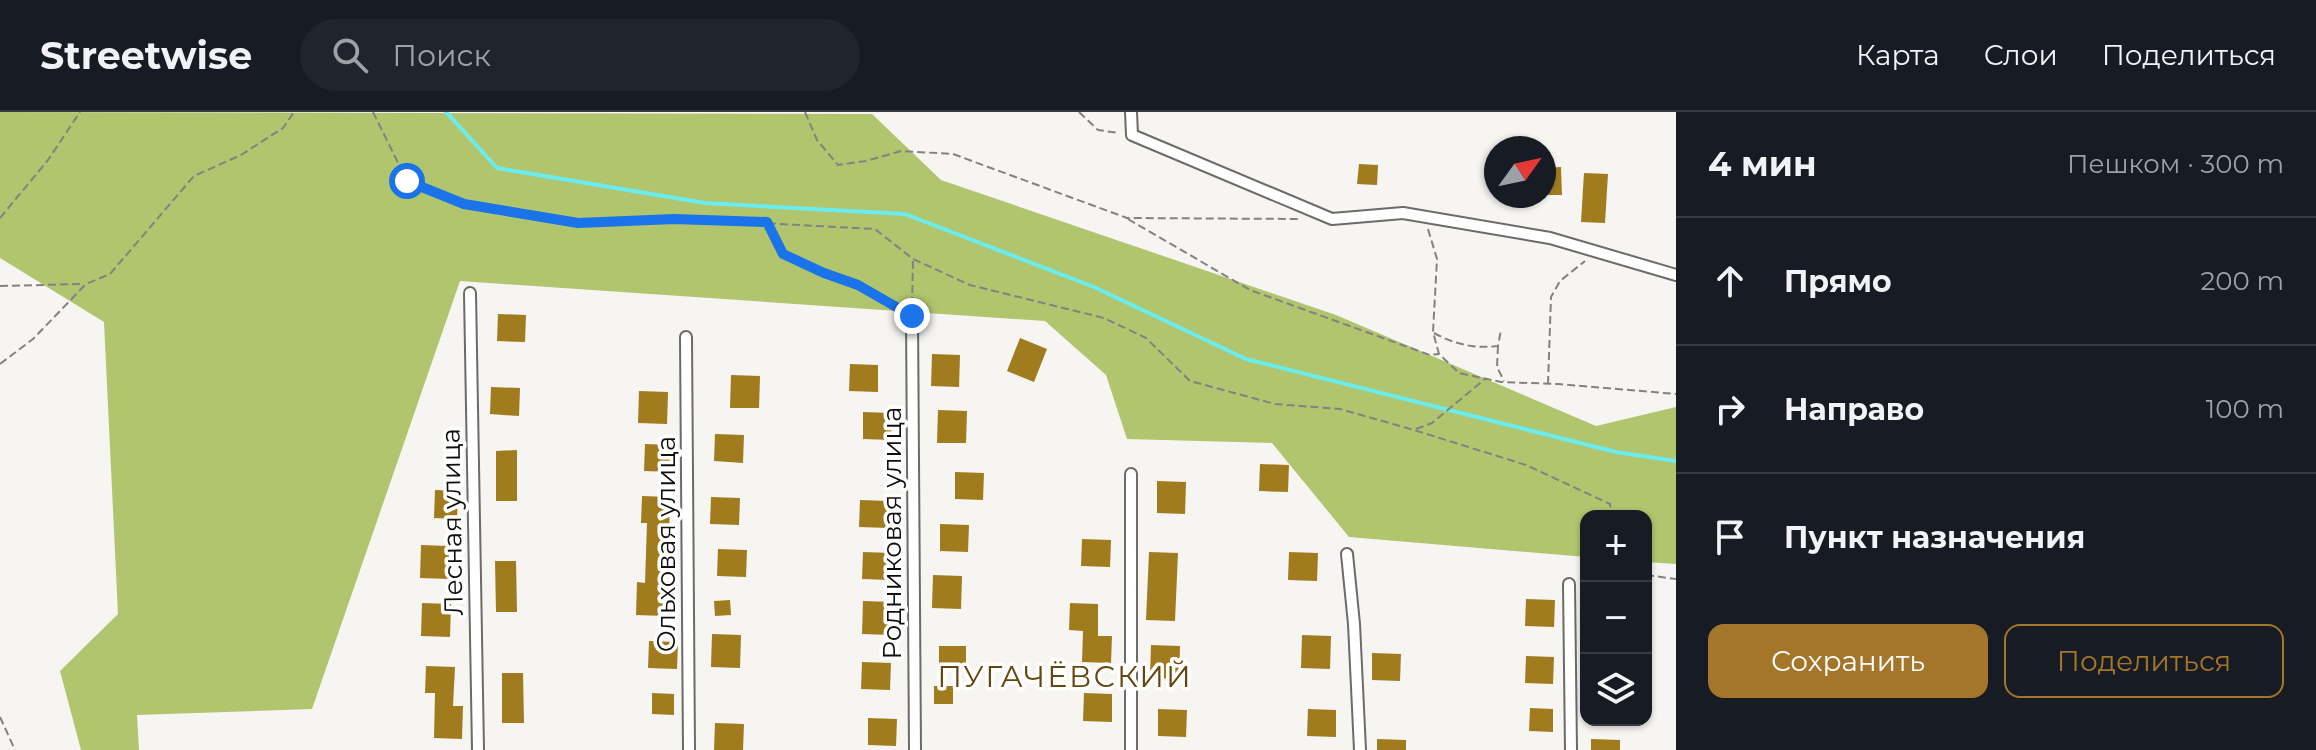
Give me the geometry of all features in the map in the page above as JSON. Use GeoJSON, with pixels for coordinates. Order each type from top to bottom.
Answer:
{"type":"FeatureCollection","features":[{"type":"Feature","properties":{"kind":"street"},"geometry":{"type":"LineString","coordinates":[[1131,112],[1132,135],[1332,219],[1403,213],[1424,216],[1550,238],[1676,275]]}},
{"type":"Feature","properties":{"kind":"street","name":"Лесная улица"},"geometry":{"type":"LineString","coordinates":[[470,293],[478,750]]}},
{"type":"Feature","properties":{"kind":"street","name":"Родниковая улица"},"geometry":{"type":"LineString","coordinates":[[912,316],[915,750]]}},
{"type":"Feature","properties":{"kind":"street","name":"Ольховая улица"},"geometry":{"type":"LineString","coordinates":[[686,337],[689,750]]}},
{"type":"Feature","properties":{"kind":"street"},"geometry":{"type":"LineString","coordinates":[[1131,474],[1131,750]]}},
{"type":"Feature","properties":{"kind":"street"},"geometry":{"type":"LineString","coordinates":[[1347,554],[1360,750]]}},
{"type":"Feature","properties":{"kind":"street"},"geometry":{"type":"LineString","coordinates":[[1569,584],[1571,750]]}},
{"type":"Feature","properties":{"kind":"path"},"geometry":{"type":"LineString","coordinates":[[0,218],[48,160],[80,112]]}},
{"type":"Feature","properties":{"kind":"path"},"geometry":{"type":"LineString","coordinates":[[0,286],[86,284],[110,274],[194,176],[241,155],[283,128],[294,112]]}},
{"type":"Feature","properties":{"kind":"path"},"geometry":{"type":"LineString","coordinates":[[373,112],[407,181],[464,204],[578,223],[674,219],[875,229],[913,259],[970,285],[1104,318],[1146,338],[1190,381],[1275,404],[1340,409],[1414,430],[1526,465],[1610,504],[1611,510]]}},
{"type":"Feature","properties":{"kind":"path"},"geometry":{"type":"LineString","coordinates":[[805,112],[817,140],[838,165],[901,151],[953,154],[1127,218],[1250,290],[1430,355],[1439,354]]}},
{"type":"Feature","properties":{"kind":"path"},"geometry":{"type":"LineString","coordinates":[[1079,112],[1098,130],[1132,135]]}},
{"type":"Feature","properties":{"kind":"path"},"geometry":{"type":"LineString","coordinates":[[1424,216],[1437,259],[1433,332],[1439,354],[1459,373],[1505,382],[1676,394]]}},
{"type":"Feature","properties":{"kind":"path"},"geometry":{"type":"LineString","coordinates":[[1127,218],[1302,219]]}},
{"type":"Feature","properties":{"kind":"path"},"geometry":{"type":"LineString","coordinates":[[767,222],[783,254],[858,285],[912,316],[913,259]]}},
{"type":"Feature","properties":{"kind":"path"},"geometry":{"type":"LineString","coordinates":[[1548,384],[1551,297],[1560,281],[1588,258],[1591,250]]}},
{"type":"Feature","properties":{"kind":"path"},"geometry":{"type":"LineString","coordinates":[[0,364],[33,339],[86,284]]}},
{"type":"Feature","properties":{"kind":"path"},"geometry":{"type":"LineString","coordinates":[[1501,330],[1497,367],[1505,382]]}},
{"type":"Feature","properties":{"kind":"path"},"geometry":{"type":"LineString","coordinates":[[1433,332],[1462,345],[1498,346]]}},
{"type":"Feature","properties":{"kind":"path"},"geometry":{"type":"LineString","coordinates":[[1414,430],[1432,423],[1486,379]]}},
{"type":"Feature","properties":{"kind":"path"},"geometry":{"type":"LineString","coordinates":[[1652,576],[1676,579]]}},
{"type":"Feature","properties":{"kind":"path"},"geometry":{"type":"LineString","coordinates":[[0,717],[15,750]]}},
{"type":"Feature","properties":{"kind":"green space"},"geometry":{"type":"Polygon","coordinates":[[[0,112],[872,114],[941,180],[1336,315],[1596,426],[1676,407],[1676,564],[1652,562],[1652,510],[1580,510],[1580,556],[1349,537],[1272,443],[1127,439],[1106,375],[1045,321],[460,281],[312,709],[137,715],[139,750],[81,750],[60,671],[118,614],[104,322],[0,258],[0,112]]]}},
{"type":"Feature","properties":{"kind":"building"},"geometry":{"type":"Polygon","coordinates":[[[1359,164],[1378,165],[1377,185],[1357,184],[1359,164]]]}},
{"type":"Feature","properties":{"kind":"building"},"geometry":{"type":"Polygon","coordinates":[[[1556,167],[1561,167],[1562,195],[1556,195],[1556,167]]]}},
{"type":"Feature","properties":{"kind":"building"},"geometry":{"type":"Polygon","coordinates":[[[1584,173],[1608,174],[1605,223],[1581,222],[1584,173]]]}},
{"type":"Feature","properties":{"kind":"building"},"geometry":{"type":"Polygon","coordinates":[[[498,314],[526,315],[525,342],[497,341],[498,314]]]}},
{"type":"Feature","properties":{"kind":"building"},"geometry":{"type":"Polygon","coordinates":[[[1020,338],[1047,349],[1034,382],[1007,371],[1020,338]]]}},
{"type":"Feature","properties":{"kind":"building"},"geometry":{"type":"Polygon","coordinates":[[[932,354],[960,355],[959,387],[931,386],[932,354]]]}},
{"type":"Feature","properties":{"kind":"building"},"geometry":{"type":"Polygon","coordinates":[[[850,364],[878,365],[878,392],[849,391],[850,364]]]}},
{"type":"Feature","properties":{"kind":"building"},"geometry":{"type":"Polygon","coordinates":[[[731,375],[760,376],[759,408],[730,408],[731,375]]]}},
{"type":"Feature","properties":{"kind":"building"},"geometry":{"type":"Polygon","coordinates":[[[491,387],[520,388],[519,416],[490,414],[491,387]]]}},
{"type":"Feature","properties":{"kind":"building"},"geometry":{"type":"Polygon","coordinates":[[[639,391],[668,392],[667,424],[638,423],[639,391]]]}},
{"type":"Feature","properties":{"kind":"building"},"geometry":{"type":"Polygon","coordinates":[[[938,410],[967,411],[966,443],[937,443],[938,410]]]}},
{"type":"Feature","properties":{"kind":"building"},"geometry":{"type":"Polygon","coordinates":[[[863,412],[892,413],[891,440],[863,439],[863,412]]]}},
{"type":"Feature","properties":{"kind":"building"},"geometry":{"type":"Polygon","coordinates":[[[715,434],[744,435],[743,463],[714,461],[715,434]]]}},
{"type":"Feature","properties":{"kind":"building"},"geometry":{"type":"Polygon","coordinates":[[[645,444],[674,445],[673,472],[644,471],[645,444]]]}},
{"type":"Feature","properties":{"kind":"building"},"geometry":{"type":"Polygon","coordinates":[[[517,450],[517,501],[496,501],[496,451],[517,450]]]}},
{"type":"Feature","properties":{"kind":"building"},"geometry":{"type":"Polygon","coordinates":[[[1260,464],[1289,465],[1288,492],[1259,491],[1260,464]]]}},
{"type":"Feature","properties":{"kind":"building"},"geometry":{"type":"Polygon","coordinates":[[[955,472],[984,473],[983,500],[955,499],[955,472]]]}},
{"type":"Feature","properties":{"kind":"building"},"geometry":{"type":"Polygon","coordinates":[[[1157,481],[1186,482],[1185,514],[1157,513],[1157,481]]]}},
{"type":"Feature","properties":{"kind":"building"},"geometry":{"type":"Polygon","coordinates":[[[435,490],[458,491],[457,519],[434,518],[435,490]]]}},
{"type":"Feature","properties":{"kind":"building"},"geometry":{"type":"Polygon","coordinates":[[[642,496],[670,497],[669,539],[675,539],[674,571],[666,571],[665,616],[636,615],[637,582],[645,583],[647,523],[641,523],[642,496]]]}},
{"type":"Feature","properties":{"kind":"building"},"geometry":{"type":"Polygon","coordinates":[[[711,497],[740,498],[739,525],[710,524],[711,497]]]}},
{"type":"Feature","properties":{"kind":"building"},"geometry":{"type":"Polygon","coordinates":[[[860,500],[889,501],[888,528],[859,527],[860,500]]]}},
{"type":"Feature","properties":{"kind":"building"},"geometry":{"type":"Polygon","coordinates":[[[940,524],[969,525],[968,552],[940,551],[940,524]]]}},
{"type":"Feature","properties":{"kind":"building"},"geometry":{"type":"Polygon","coordinates":[[[1082,539],[1111,540],[1110,567],[1081,566],[1082,539]]]}},
{"type":"Feature","properties":{"kind":"building"},"geometry":{"type":"Polygon","coordinates":[[[421,545],[449,546],[449,579],[420,578],[421,545]]]}},
{"type":"Feature","properties":{"kind":"building"},"geometry":{"type":"Polygon","coordinates":[[[718,549],[747,550],[746,577],[717,576],[718,549]]]}},
{"type":"Feature","properties":{"kind":"building"},"geometry":{"type":"Polygon","coordinates":[[[863,552],[892,553],[891,580],[862,579],[863,552]]]}},
{"type":"Feature","properties":{"kind":"building"},"geometry":{"type":"Polygon","coordinates":[[[1149,552],[1178,553],[1175,621],[1146,620],[1149,552]]]}},
{"type":"Feature","properties":{"kind":"building"},"geometry":{"type":"Polygon","coordinates":[[[1289,552],[1318,553],[1317,581],[1288,580],[1289,552]]]}},
{"type":"Feature","properties":{"kind":"building"},"geometry":{"type":"Polygon","coordinates":[[[495,561],[516,561],[517,612],[496,612],[495,561]]]}},
{"type":"Feature","properties":{"kind":"building"},"geometry":{"type":"Polygon","coordinates":[[[933,575],[962,576],[961,609],[932,608],[933,575]]]}},
{"type":"Feature","properties":{"kind":"building"},"geometry":{"type":"Polygon","coordinates":[[[1526,599],[1555,600],[1554,627],[1525,626],[1526,599]]]}},
{"type":"Feature","properties":{"kind":"building"},"geometry":{"type":"Polygon","coordinates":[[[730,600],[731,615],[715,616],[714,601],[730,600]]]}},
{"type":"Feature","properties":{"kind":"building"},"geometry":{"type":"Polygon","coordinates":[[[863,601],[892,602],[891,635],[862,634],[863,601]]]}},
{"type":"Feature","properties":{"kind":"building"},"geometry":{"type":"Polygon","coordinates":[[[422,603],[451,604],[450,637],[421,636],[422,603]]]}},
{"type":"Feature","properties":{"kind":"building"},"geometry":{"type":"Polygon","coordinates":[[[1070,603],[1098,604],[1098,636],[1112,636],[1111,663],[1082,662],[1083,631],[1069,630],[1070,603]]]}},
{"type":"Feature","properties":{"kind":"building"},"geometry":{"type":"Polygon","coordinates":[[[712,634],[741,635],[740,668],[711,667],[712,634]]]}},
{"type":"Feature","properties":{"kind":"building"},"geometry":{"type":"Polygon","coordinates":[[[1302,635],[1331,636],[1330,669],[1301,668],[1302,635]]]}},
{"type":"Feature","properties":{"kind":"building"},"geometry":{"type":"Polygon","coordinates":[[[649,641],[678,642],[677,669],[648,668],[649,641]]]}},
{"type":"Feature","properties":{"kind":"building"},"geometry":{"type":"Polygon","coordinates":[[[1151,645],[1180,646],[1179,679],[1150,678],[1151,645]]]}},
{"type":"Feature","properties":{"kind":"building"},"geometry":{"type":"Polygon","coordinates":[[[939,646],[966,646],[966,665],[939,666],[939,646]]]}},
{"type":"Feature","properties":{"kind":"building"},"geometry":{"type":"Polygon","coordinates":[[[1372,653],[1401,654],[1400,681],[1372,680],[1372,653]]]}},
{"type":"Feature","properties":{"kind":"building"},"geometry":{"type":"Polygon","coordinates":[[[1526,656],[1554,657],[1553,684],[1525,683],[1526,656]]]}},
{"type":"Feature","properties":{"kind":"building"},"geometry":{"type":"Polygon","coordinates":[[[862,662],[891,663],[890,690],[861,689],[862,662]]]}},
{"type":"Feature","properties":{"kind":"building"},"geometry":{"type":"Polygon","coordinates":[[[426,666],[455,667],[453,706],[463,706],[462,739],[434,738],[435,693],[425,693],[426,666]]]}},
{"type":"Feature","properties":{"kind":"building"},"geometry":{"type":"Polygon","coordinates":[[[502,673],[523,673],[524,723],[502,723],[502,673]]]}},
{"type":"Feature","properties":{"kind":"building"},"geometry":{"type":"Polygon","coordinates":[[[934,686],[953,686],[953,704],[934,704],[934,686]]]}},
{"type":"Feature","properties":{"kind":"building"},"geometry":{"type":"Polygon","coordinates":[[[652,693],[674,694],[674,715],[652,714],[652,693]]]}},
{"type":"Feature","properties":{"kind":"building"},"geometry":{"type":"Polygon","coordinates":[[[1084,693],[1112,694],[1112,722],[1083,721],[1084,693]]]}},
{"type":"Feature","properties":{"kind":"building"},"geometry":{"type":"Polygon","coordinates":[[[1530,708],[1553,709],[1553,732],[1529,731],[1530,708]]]}},
{"type":"Feature","properties":{"kind":"building"},"geometry":{"type":"Polygon","coordinates":[[[1158,709],[1187,710],[1186,737],[1158,736],[1158,709]]]}},
{"type":"Feature","properties":{"kind":"building"},"geometry":{"type":"Polygon","coordinates":[[[1308,709],[1336,710],[1336,737],[1307,736],[1308,709]]]}},
{"type":"Feature","properties":{"kind":"building"},"geometry":{"type":"Polygon","coordinates":[[[868,718],[897,719],[896,746],[868,745],[868,718]]]}},
{"type":"Feature","properties":{"kind":"building"},"geometry":{"type":"Polygon","coordinates":[[[715,723],[744,724],[743,750],[714,750],[715,723]]]}},
{"type":"Feature","properties":{"kind":"building"},"geometry":{"type":"Polygon","coordinates":[[[1377,739],[1406,740],[1406,750],[1377,750],[1377,739]]]}},
{"type":"Feature","properties":{"kind":"building"},"geometry":{"type":"Polygon","coordinates":[[[1591,739],[1620,740],[1620,750],[1591,750],[1591,739]]]}},
{"type":"Feature","properties":{"kind":"waterway"},"geometry":{"type":"LineString","coordinates":[[446,112],[497,168],[705,203],[905,214],[1094,287],[1246,359],[1616,452],[1676,461]]}},
{"type":"Feature","properties":{"kind":"district","name":"ПУГАЧЁВСКИЙ"},"geometry":{"type":"Point","coordinates":[1065,677]}},
{"type":"Feature","properties":{"kind":"route"},"geometry":{"type":"LineString","coordinates":[[407,181],[464,204],[578,223],[674,219],[767,222],[783,254],[858,285],[912,316]]}}]}
